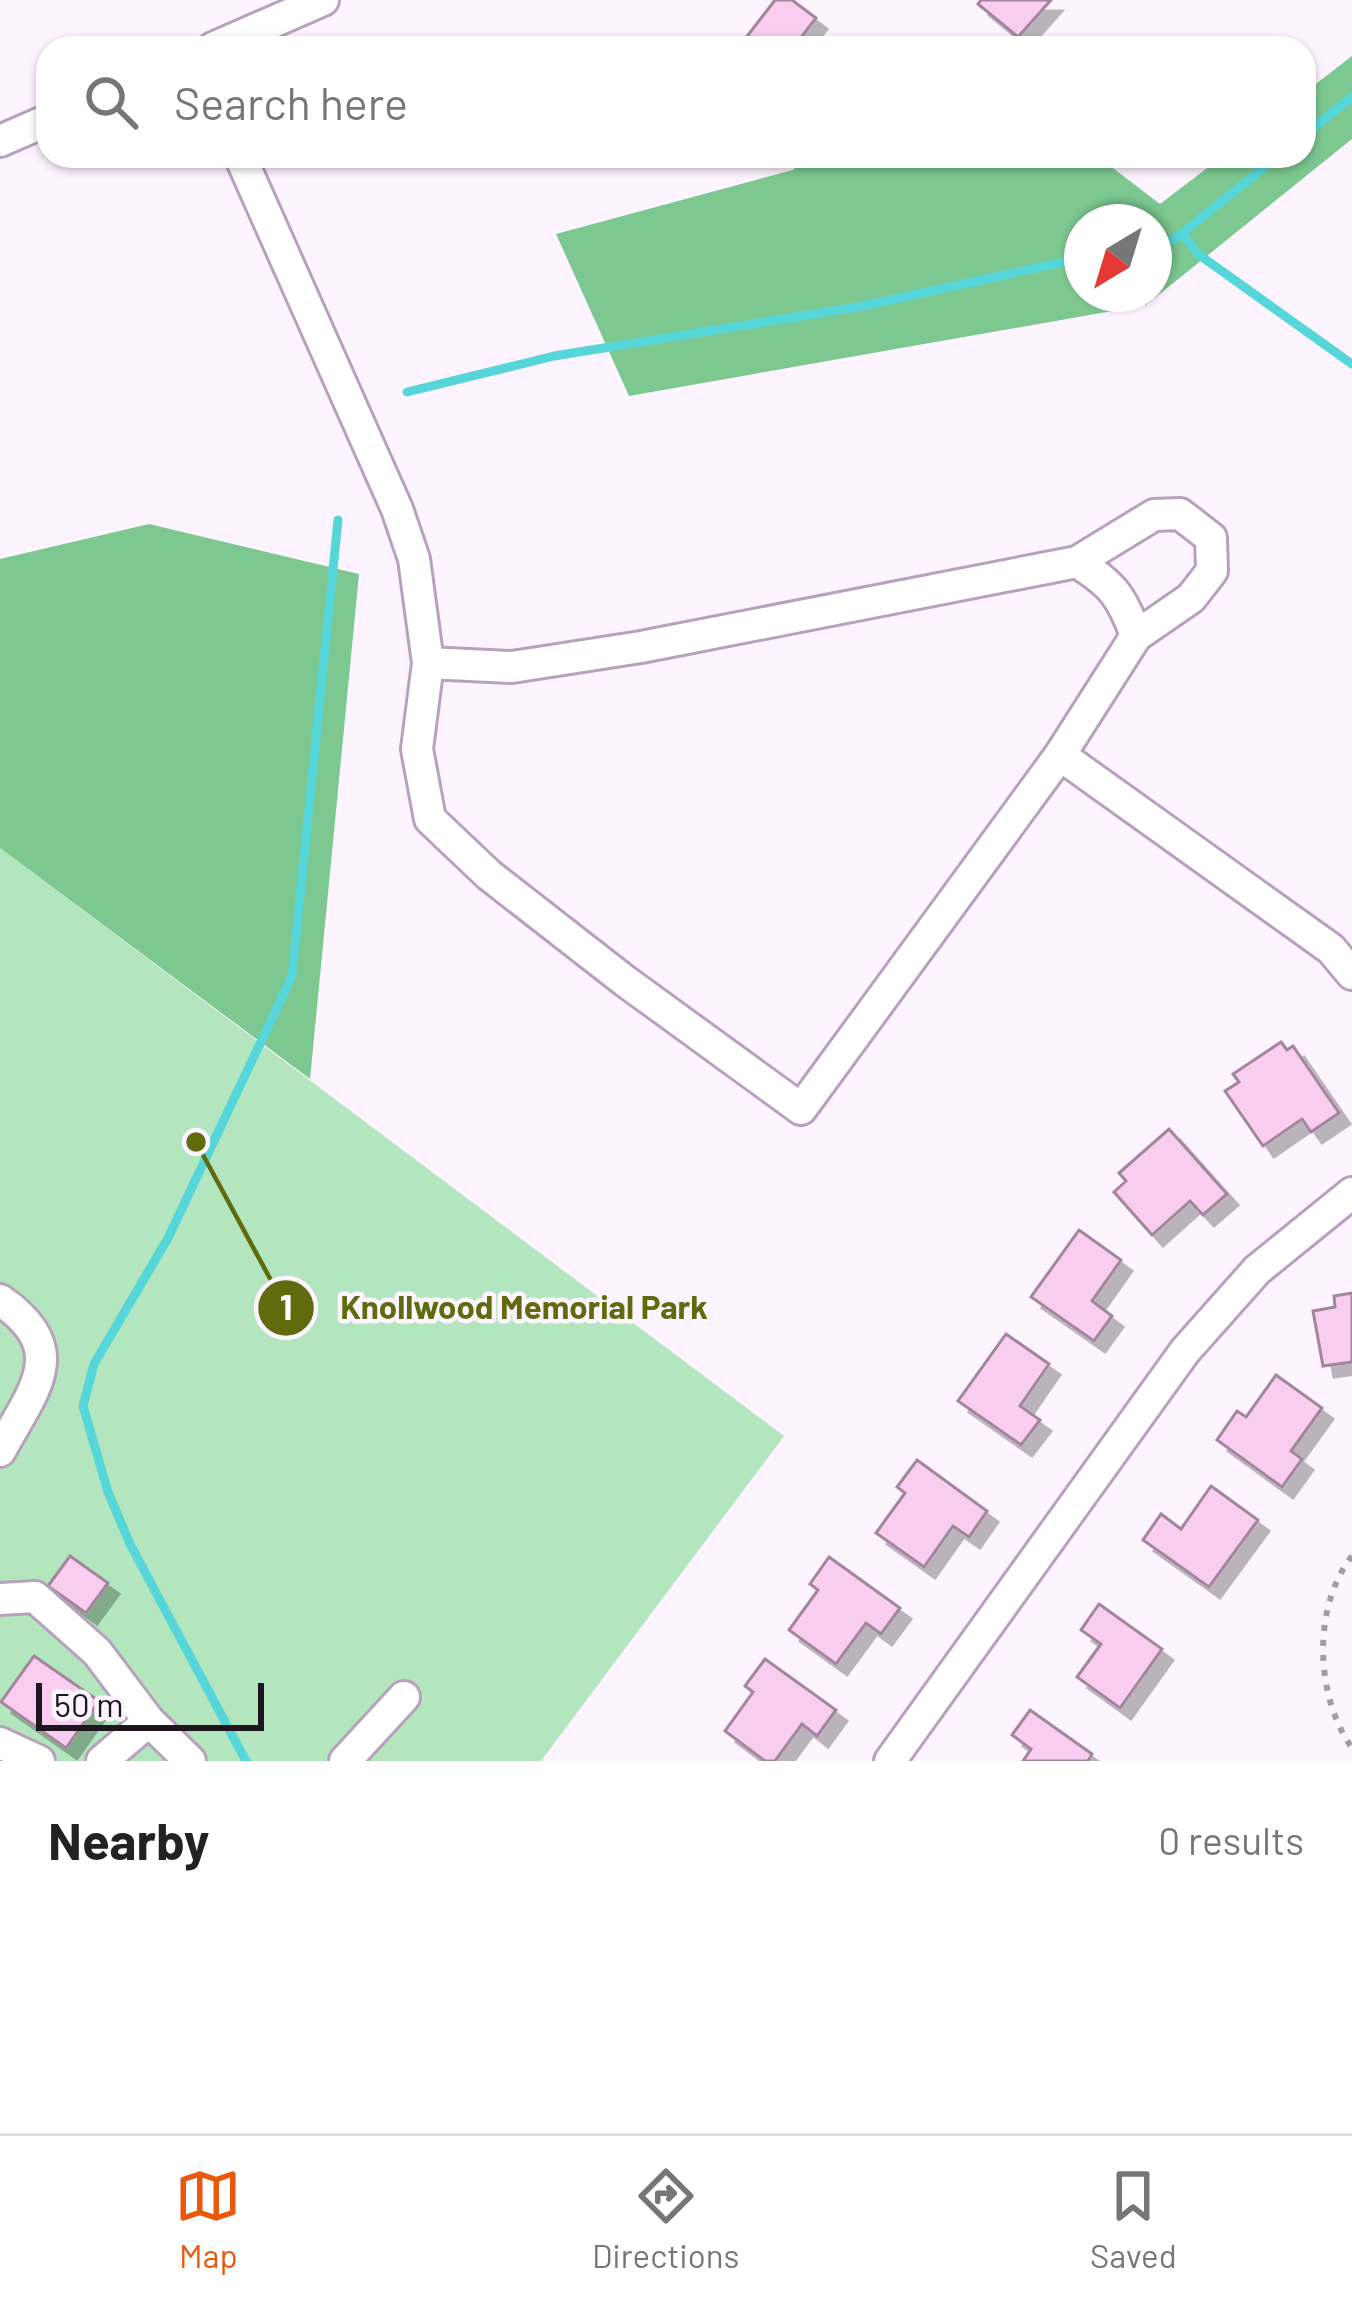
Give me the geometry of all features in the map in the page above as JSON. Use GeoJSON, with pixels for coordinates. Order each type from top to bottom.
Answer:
{"type":"FeatureCollection","features":[{"type":"Feature","properties":{"kind":"street"},"geometry":{"type":"LineString","coordinates":[[240,36],[322,0]]}},
{"type":"Feature","properties":{"kind":"street"},"geometry":{"type":"LineString","coordinates":[[0,141],[36,125]]}},
{"type":"Feature","properties":{"kind":"street"},"geometry":{"type":"LineString","coordinates":[[245,168],[397,509],[414,559],[428,662],[417,749],[430,819],[506,889],[801,1109],[1060,755],[1136,636],[1191,598],[1212,571],[1211,538],[1180,514],[1154,515],[1077,562],[512,667],[428,662]]}},
{"type":"Feature","properties":{"kind":"street"},"geometry":{"type":"LineString","coordinates":[[1077,562],[1106,580],[1125,604],[1136,636]]}},
{"type":"Feature","properties":{"kind":"street"},"geometry":{"type":"LineString","coordinates":[[1060,755],[1254,891],[1331,949],[1352,974]]}},
{"type":"Feature","properties":{"kind":"street"},"geometry":{"type":"LineString","coordinates":[[890,1761],[1185,1351],[1257,1270],[1352,1193]]}},
{"type":"Feature","properties":{"kind":"street"},"geometry":{"type":"LineString","coordinates":[[0,1300],[23,1316],[39,1339],[42,1372],[0,1451]]}},
{"type":"Feature","properties":{"kind":"street"},"geometry":{"type":"LineString","coordinates":[[0,1599],[35,1597],[97,1652],[149,1720],[190,1761]]}},
{"type":"Feature","properties":{"kind":"street"},"geometry":{"type":"LineString","coordinates":[[345,1761],[404,1697]]}},
{"type":"Feature","properties":{"kind":"street"},"geometry":{"type":"LineString","coordinates":[[102,1761],[149,1720]]}},
{"type":"Feature","properties":{"kind":"street"},"geometry":{"type":"LineString","coordinates":[[0,1743],[39,1761]]}},
{"type":"Feature","properties":{"kind":"path"},"geometry":{"type":"LineString","coordinates":[[1352,1556],[1329,1607],[1322,1646],[1328,1690],[1352,1748]]}},
{"type":"Feature","properties":{"kind":"green space"},"geometry":{"type":"Polygon","coordinates":[[[1352,56],[1352,139],[1172,284],[1172,204],[1160,204],[1207,168],[1316,168],[1316,84],[1352,56]]]}},
{"type":"Feature","properties":{"kind":"green space"},"geometry":{"type":"Polygon","coordinates":[[[795,168],[1113,168],[1160,204],[1064,204],[1064,312],[1106,312],[629,396],[556,234],[795,168]]]}},
{"type":"Feature","properties":{"kind":"green space"},"geometry":{"type":"Polygon","coordinates":[[[149,524],[359,574],[310,1079],[0,848],[0,559],[149,524]]]}},
{"type":"Feature","properties":{"kind":"green space"},"geometry":{"type":"Polygon","coordinates":[[[0,848],[784,1436],[541,1761],[0,1761],[0,848]]]}},
{"type":"Feature","properties":{"kind":"building"},"geometry":{"type":"Polygon","coordinates":[[[775,0],[792,0],[816,18],[802,36],[747,36],[775,0]]]}},
{"type":"Feature","properties":{"kind":"building"},"geometry":{"type":"Polygon","coordinates":[[[981,0],[1051,0],[1019,36],[978,4],[981,0]]]}},
{"type":"Feature","properties":{"kind":"building"},"geometry":{"type":"Polygon","coordinates":[[[1281,1042],[1287,1050],[1293,1046],[1339,1113],[1311,1132],[1302,1119],[1263,1146],[1225,1091],[1239,1082],[1233,1074],[1281,1042]]]}},
{"type":"Feature","properties":{"kind":"building"},"geometry":{"type":"Polygon","coordinates":[[[1169,1129],[1227,1194],[1203,1215],[1190,1201],[1152,1235],[1114,1192],[1126,1181],[1119,1173],[1169,1129]]]}},
{"type":"Feature","properties":{"kind":"building"},"geometry":{"type":"Polygon","coordinates":[[[1079,1230],[1121,1260],[1092,1301],[1112,1316],[1094,1341],[1031,1297],[1079,1230]]]}},
{"type":"Feature","properties":{"kind":"building"},"geometry":{"type":"Polygon","coordinates":[[[1352,1293],[1352,1362],[1323,1366],[1313,1311],[1335,1307],[1334,1296],[1352,1293]]]}},
{"type":"Feature","properties":{"kind":"building"},"geometry":{"type":"Polygon","coordinates":[[[1006,1334],[1049,1364],[1020,1406],[1040,1420],[1021,1445],[958,1401],[1006,1334]]]}},
{"type":"Feature","properties":{"kind":"building"},"geometry":{"type":"Polygon","coordinates":[[[1276,1375],[1322,1408],[1291,1451],[1302,1459],[1282,1487],[1217,1440],[1237,1411],[1246,1417],[1276,1375]]]}},
{"type":"Feature","properties":{"kind":"building"},"geometry":{"type":"Polygon","coordinates":[[[917,1460],[987,1511],[969,1537],[953,1526],[924,1567],[876,1533],[905,1493],[897,1487],[917,1460]]]}},
{"type":"Feature","properties":{"kind":"building"},"geometry":{"type":"Polygon","coordinates":[[[1211,1486],[1258,1520],[1209,1587],[1143,1540],[1161,1514],[1181,1529],[1211,1486]]]}},
{"type":"Feature","properties":{"kind":"building"},"geometry":{"type":"Polygon","coordinates":[[[70,1556],[108,1583],[86,1613],[48,1586],[70,1556]]]}},
{"type":"Feature","properties":{"kind":"building"},"geometry":{"type":"Polygon","coordinates":[[[829,1557],[900,1608],[881,1634],[866,1623],[836,1664],[789,1630],[818,1590],[810,1584],[829,1557]]]}},
{"type":"Feature","properties":{"kind":"building"},"geometry":{"type":"Polygon","coordinates":[[[1099,1604],[1162,1649],[1120,1708],[1077,1677],[1101,1644],[1081,1630],[1099,1604]]]}},
{"type":"Feature","properties":{"kind":"building"},"geometry":{"type":"Polygon","coordinates":[[[34,1656],[99,1701],[66,1748],[1,1702],[34,1656]]]}},
{"type":"Feature","properties":{"kind":"building"},"geometry":{"type":"Polygon","coordinates":[[[765,1659],[836,1710],[817,1736],[802,1724],[775,1761],[765,1761],[725,1731],[753,1692],[745,1686],[765,1659]]]}},
{"type":"Feature","properties":{"kind":"building"},"geometry":{"type":"Polygon","coordinates":[[[1030,1710],[1092,1754],[1088,1761],[1023,1761],[1031,1749],[1012,1735],[1030,1710]]]}},
{"type":"Feature","properties":{"kind":"waterway"},"geometry":{"type":"LineString","coordinates":[[1316,126],[1352,97]]}},
{"type":"Feature","properties":{"kind":"waterway"},"geometry":{"type":"LineString","coordinates":[[1172,240],[1263,168]]}},
{"type":"Feature","properties":{"kind":"waterway"},"geometry":{"type":"LineString","coordinates":[[1182,233],[1198,254],[1352,364]]}},
{"type":"Feature","properties":{"kind":"waterway"},"geometry":{"type":"LineString","coordinates":[[407,392],[554,356],[863,306],[1064,262]]}},
{"type":"Feature","properties":{"kind":"waterway"},"geometry":{"type":"LineString","coordinates":[[246,1761],[130,1544],[108,1492],[83,1406],[94,1364],[168,1238],[292,976],[338,520]]}},
{"type":"Feature","properties":{"kind":"place","name":"Knollwood Memorial Park"},"geometry":{"type":"Point","coordinates":[196,1142]}}]}
